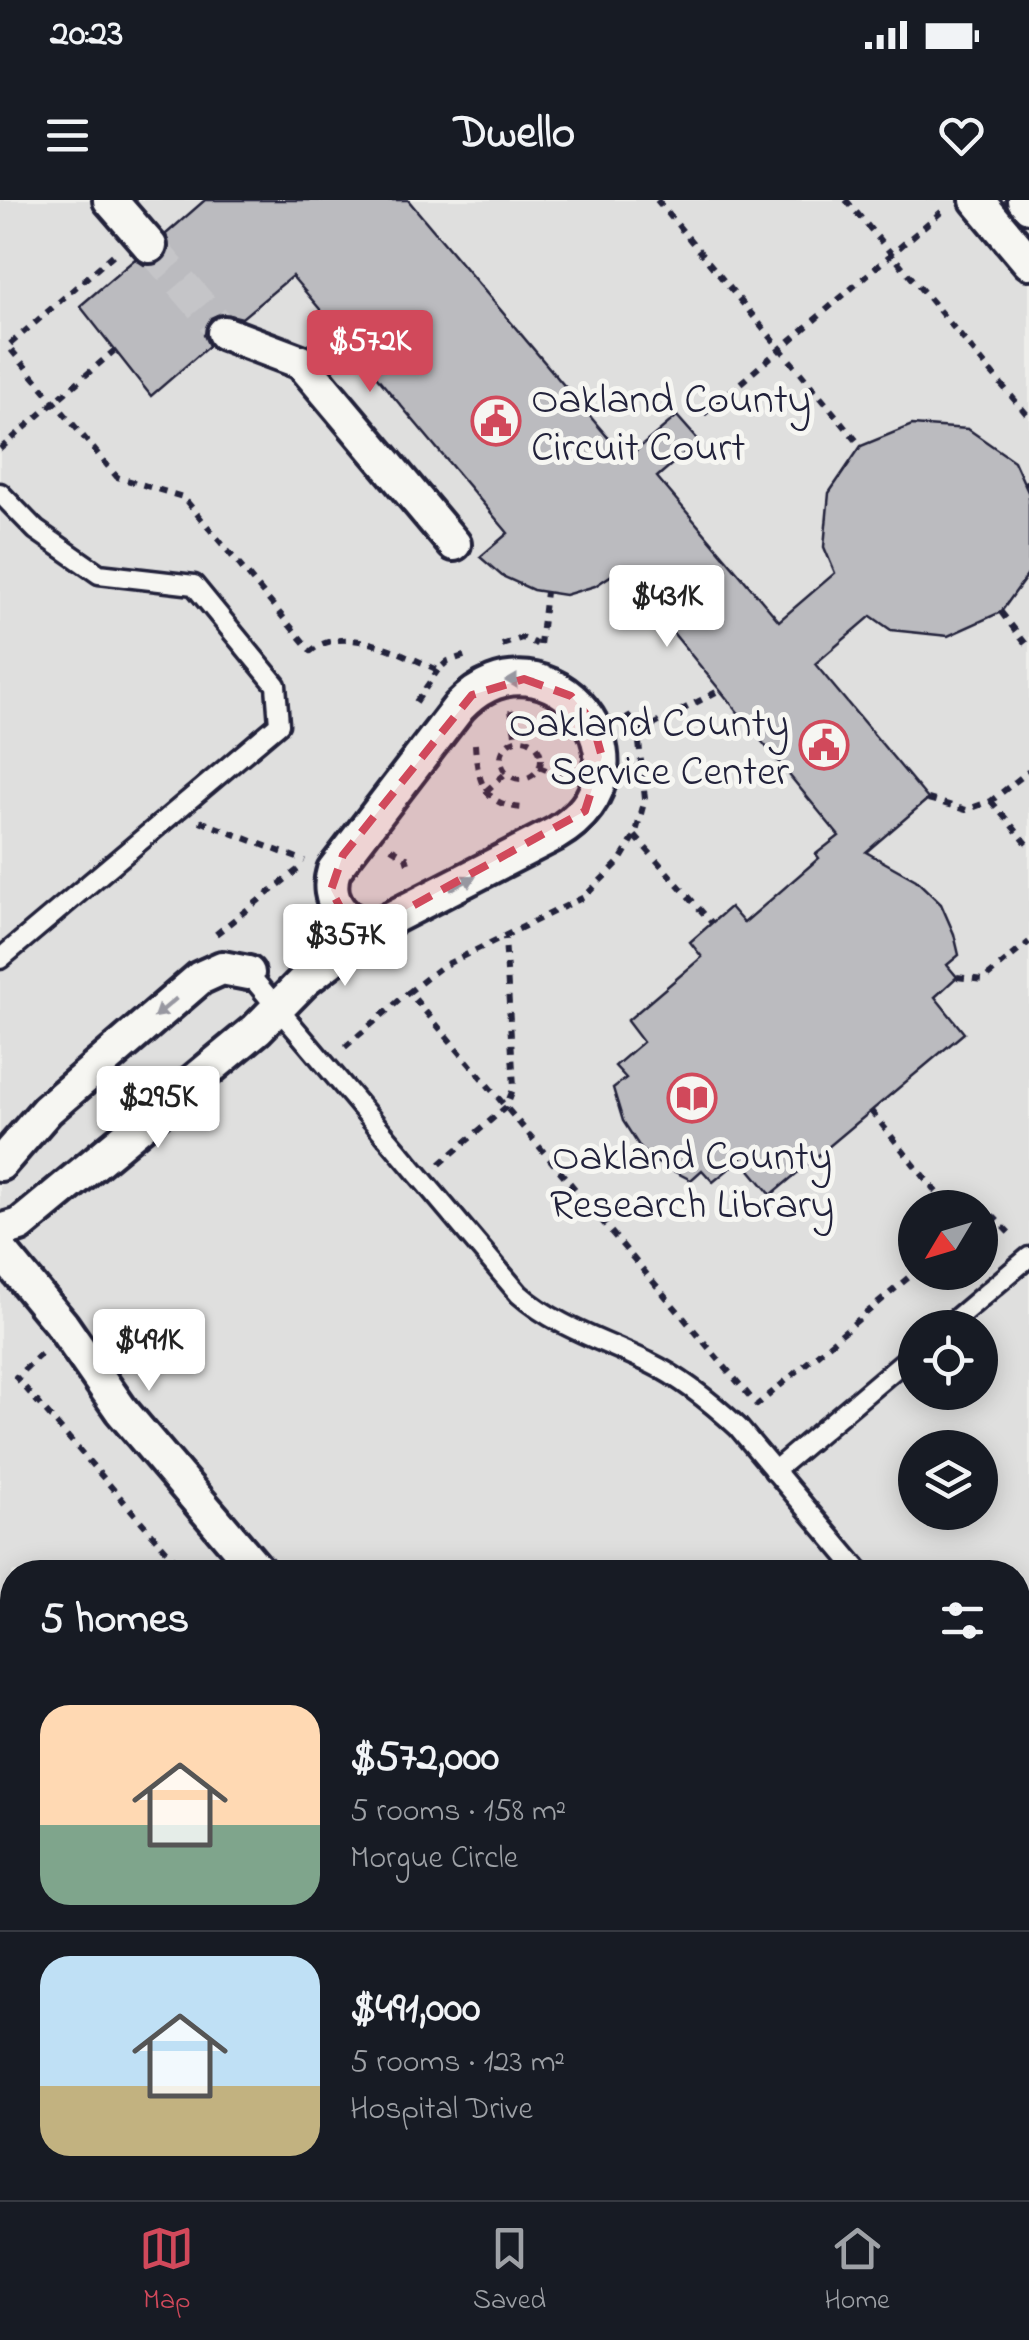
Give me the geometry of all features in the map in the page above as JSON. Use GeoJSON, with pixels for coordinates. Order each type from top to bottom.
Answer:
{"type":"FeatureCollection","features":[{"type":"Feature","properties":{"kind":"street"},"geometry":{"type":"LineString","coordinates":[[110,200],[143,238]]}},
{"type":"Feature","properties":{"kind":"street"},"geometry":{"type":"LineString","coordinates":[[977,200],[1029,262]]}},
{"type":"Feature","properties":{"kind":"street"},"geometry":{"type":"LineString","coordinates":[[1024,200],[1029,206]]}},
{"type":"Feature","properties":{"kind":"street"},"geometry":{"type":"LineString","coordinates":[[224,333],[302,362],[454,544]]}},
{"type":"Feature","properties":{"kind":"street"},"geometry":{"type":"LineString","coordinates":[[0,1231],[20,1226],[257,1029],[305,980],[376,926],[556,834],[585,811],[600,781],[600,744],[592,721],[571,696],[542,682],[506,680],[483,688],[459,708],[334,870],[331,890],[340,912],[363,926],[376,926]]}},
{"type":"Feature","properties":{"kind":"street"},"geometry":{"type":"LineString","coordinates":[[0,1164],[47,1110],[200,978],[222,968],[248,973]]}},
{"type":"Feature","properties":{"kind":"street"},"geometry":{"type":"LineString","coordinates":[[0,1250],[62,1324],[121,1410],[249,1560]]}},
{"type":"Feature","properties":{"kind":"lane"},"geometry":{"type":"LineString","coordinates":[[0,493],[36,530],[99,574],[194,585],[276,684],[279,724],[0,959]]}},
{"type":"Feature","properties":{"kind":"lane"},"geometry":{"type":"LineString","coordinates":[[248,973],[534,1307],[652,1364],[698,1392],[738,1427],[850,1560]]}},
{"type":"Feature","properties":{"kind":"lane"},"geometry":{"type":"LineString","coordinates":[[966,1310],[1029,1257]]}},
{"type":"Feature","properties":{"kind":"lane"},"geometry":{"type":"LineString","coordinates":[[774,1470],[898,1366]]}},
{"type":"Feature","properties":{"kind":"path"},"geometry":{"type":"LineString","coordinates":[[657,200],[861,446]]}},
{"type":"Feature","properties":{"kind":"path"},"geometry":{"type":"LineString","coordinates":[[846,200],[1029,416]]}},
{"type":"Feature","properties":{"kind":"path"},"geometry":{"type":"LineString","coordinates":[[704,414],[956,200]]}},
{"type":"Feature","properties":{"kind":"path"},"geometry":{"type":"LineString","coordinates":[[143,238],[124,245],[8,346],[116,477],[183,497],[311,651],[322,642],[345,638],[404,654],[438,670]]}},
{"type":"Feature","properties":{"kind":"path"},"geometry":{"type":"LineString","coordinates":[[0,450],[115,350]]}},
{"type":"Feature","properties":{"kind":"path"},"geometry":{"type":"LineString","coordinates":[[540,645],[546,592]]}},
{"type":"Feature","properties":{"kind":"path"},"geometry":{"type":"LineString","coordinates":[[1000,612],[1029,648]]}},
{"type":"Feature","properties":{"kind":"path"},"geometry":{"type":"LineString","coordinates":[[500,645],[522,638],[556,650]]}},
{"type":"Feature","properties":{"kind":"path"},"geometry":{"type":"LineString","coordinates":[[406,716],[448,661],[483,650]]}},
{"type":"Feature","properties":{"kind":"path"},"geometry":{"type":"LineString","coordinates":[[638,733],[720,690]]}},
{"type":"Feature","properties":{"kind":"path"},"geometry":{"type":"LineString","coordinates":[[325,1064],[441,967],[584,897],[619,862],[636,836],[645,799],[638,733],[622,707]]}},
{"type":"Feature","properties":{"kind":"path"},"geometry":{"type":"LineString","coordinates":[[497,719],[526,713]]}},
{"type":"Feature","properties":{"kind":"path"},"geometry":{"type":"LineString","coordinates":[[462,757],[486,732]]}},
{"type":"Feature","properties":{"kind":"path"},"geometry":{"type":"LineString","coordinates":[[522,740],[538,749],[539,767],[530,777],[518,779],[506,773],[502,754],[510,743],[522,740]]}},
{"type":"Feature","properties":{"kind":"path"},"geometry":{"type":"LineString","coordinates":[[475,744],[478,775],[486,791],[511,808],[528,808]]}},
{"type":"Feature","properties":{"kind":"path"},"geometry":{"type":"LineString","coordinates":[[554,792],[566,760]]}},
{"type":"Feature","properties":{"kind":"path"},"geometry":{"type":"LineString","coordinates":[[928,799],[966,810],[992,802],[1029,771]]}},
{"type":"Feature","properties":{"kind":"path"},"geometry":{"type":"LineString","coordinates":[[486,791],[506,773]]}},
{"type":"Feature","properties":{"kind":"path"},"geometry":{"type":"LineString","coordinates":[[513,818],[541,800]]}},
{"type":"Feature","properties":{"kind":"path"},"geometry":{"type":"LineString","coordinates":[[992,802],[1029,846]]}},
{"type":"Feature","properties":{"kind":"path"},"geometry":{"type":"LineString","coordinates":[[175,811],[306,862],[208,940]]}},
{"type":"Feature","properties":{"kind":"path"},"geometry":{"type":"LineString","coordinates":[[389,836],[377,850],[399,850],[411,864],[410,875]]}},
{"type":"Feature","properties":{"kind":"path"},"geometry":{"type":"LineString","coordinates":[[636,836],[712,924]]}},
{"type":"Feature","properties":{"kind":"path"},"geometry":{"type":"LineString","coordinates":[[422,1179],[506,1108],[514,1087],[505,938]]}},
{"type":"Feature","properties":{"kind":"path"},"geometry":{"type":"LineString","coordinates":[[957,977],[982,980],[1029,942]]}},
{"type":"Feature","properties":{"kind":"path"},"geometry":{"type":"LineString","coordinates":[[409,992],[757,1405],[898,1286]]}},
{"type":"Feature","properties":{"kind":"path"},"geometry":{"type":"LineString","coordinates":[[871,1112],[934,1190]]}},
{"type":"Feature","properties":{"kind":"path"},"geometry":{"type":"LineString","coordinates":[[998,1222],[1012,1238],[1029,1231]]}},
{"type":"Feature","properties":{"kind":"path"},"geometry":{"type":"LineString","coordinates":[[42,1346],[37,1360],[16,1378],[175,1560]]}},
{"type":"Feature","properties":{"kind":"highlighted area"},"geometry":{"type":"Polygon","coordinates":[[[524,679],[571,696],[592,721],[602,757],[585,811],[376,926],[346,918],[331,890],[343,855],[472,695],[524,679]]]}},
{"type":"Feature","properties":{"kind":"shaded area"},"geometry":{"type":"Polygon","coordinates":[[[0,200],[1029,200],[1029,1560],[0,1560],[0,200]]]}},
{"type":"Feature","properties":{"kind":"building","name":"Oakland County Service Center"},"geometry":{"type":"Polygon","coordinates":[[[205,200],[408,200],[626,459],[677,416],[699,441],[657,477],[779,621],[835,573],[824,547],[829,493],[861,446],[912,425],[968,429],[1014,461],[1029,494],[1029,573],[1001,612],[948,636],[891,630],[871,616],[815,664],[928,799],[866,852],[916,880],[941,904],[959,955],[947,965],[957,977],[935,997],[964,1033],[771,1195],[741,1159],[713,1182],[702,1170],[691,1180],[652,1160],[623,1121],[613,1088],[626,1078],[615,1066],[643,1042],[627,1021],[702,957],[690,942],[730,907],[744,923],[839,836],[621,569],[595,586],[565,595],[533,590],[502,576],[480,557],[508,533],[292,276],[242,318],[222,313],[211,318],[204,335],[209,346],[151,396],[80,306],[135,259],[144,265],[162,262],[169,252],[166,234],[205,200]]]}},
{"type":"Feature","properties":{"kind":"tunnel"},"geometry":{"type":"LineString","coordinates":[[150,246],[224,333]]}},
{"type":"Feature","properties":{"kind":"place","name":"Oakland County Circuit Court"},"geometry":{"type":"Point","coordinates":[496,421]}},
{"type":"Feature","properties":{"kind":"place","name":"Oakland County Service Center"},"geometry":{"type":"Point","coordinates":[824,745]}},
{"type":"Feature","properties":{"kind":"place","name":"Oakland County Research Library"},"geometry":{"type":"Point","coordinates":[692,1098]}}]}
